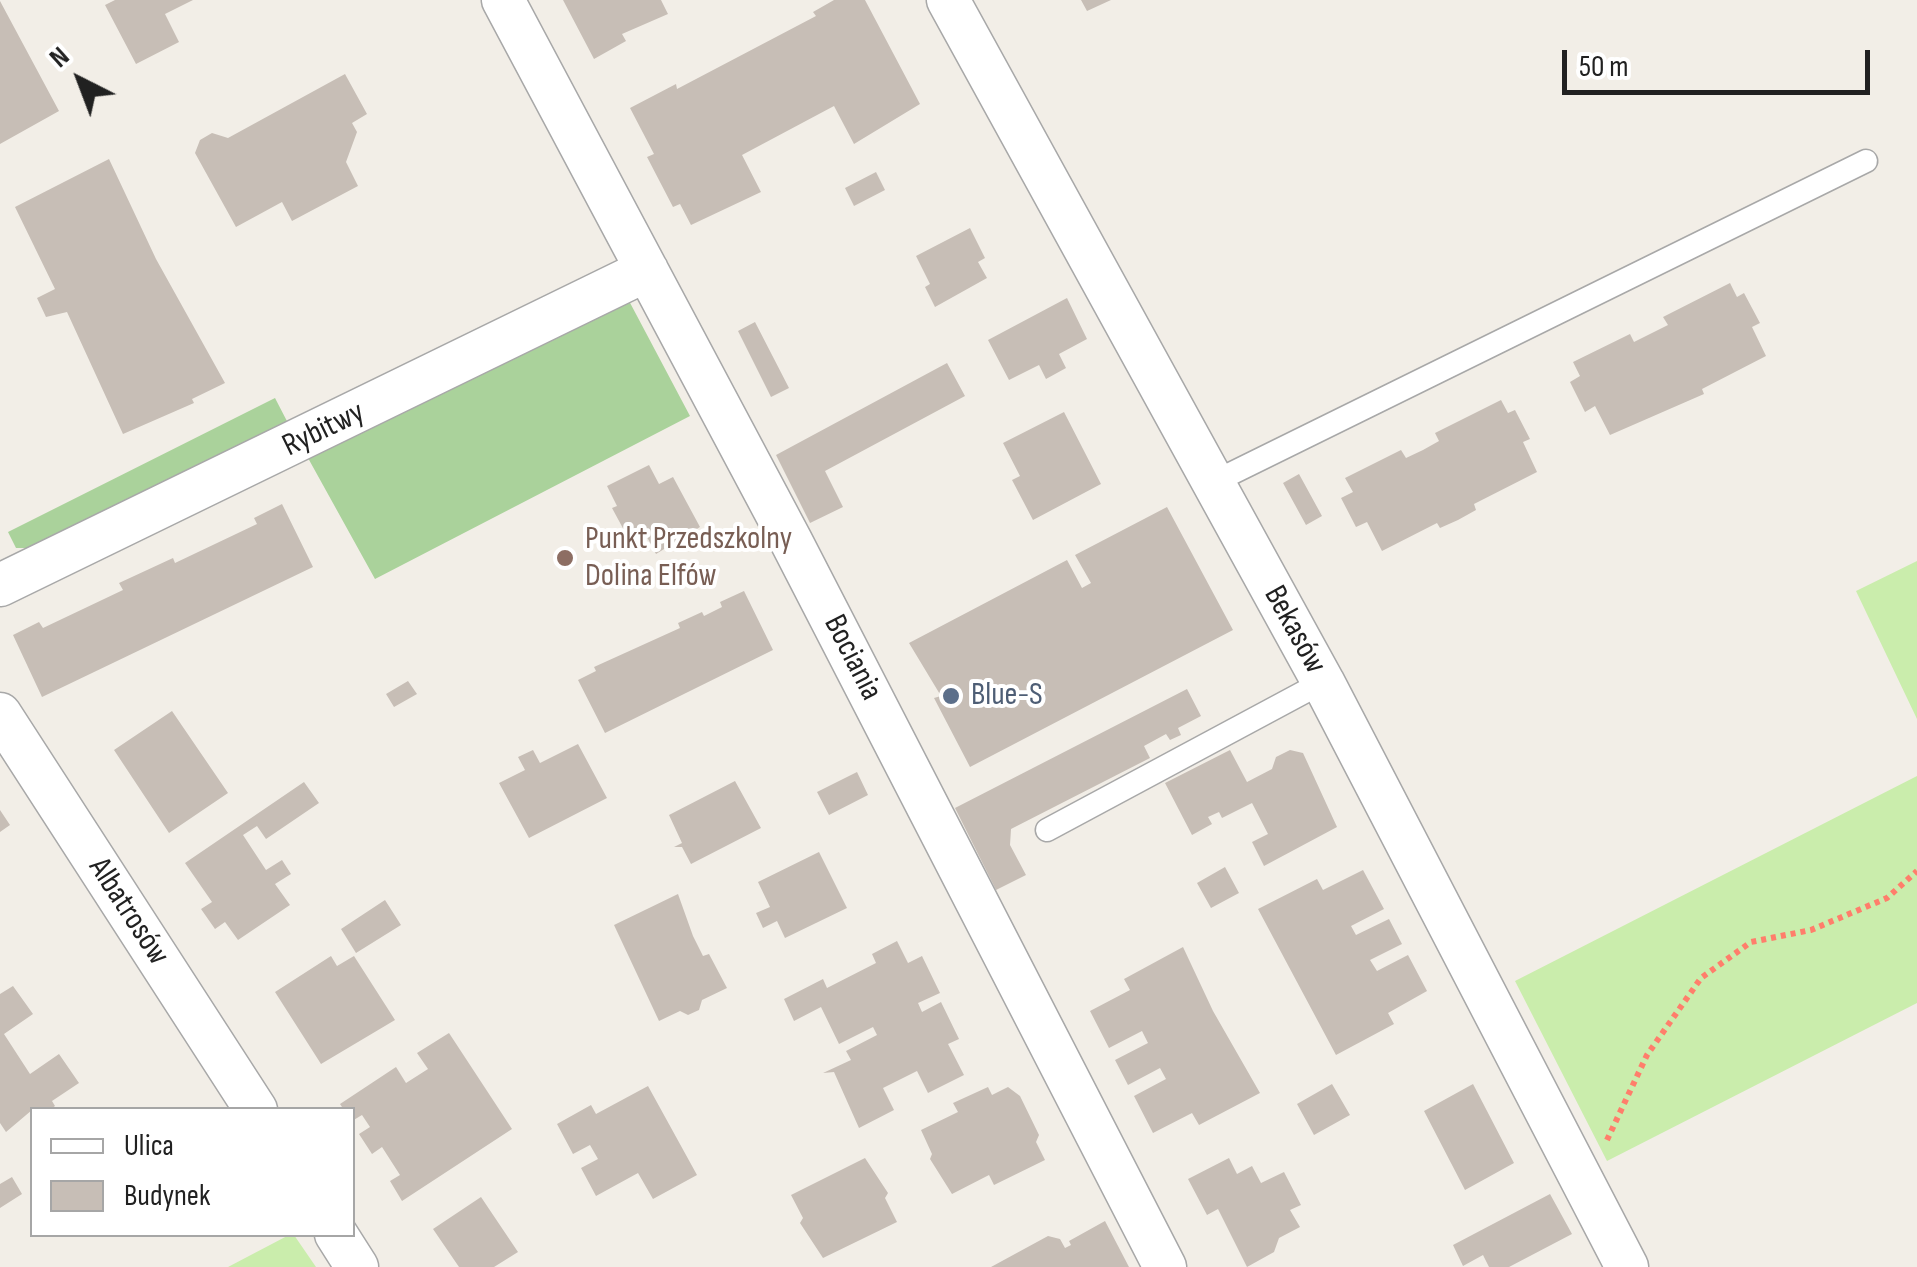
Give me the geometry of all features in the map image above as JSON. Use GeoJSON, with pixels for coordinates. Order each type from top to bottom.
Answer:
{"type":"FeatureCollection","features":[{"type":"Feature","properties":{"kind":"street","name":"Bociania"},"geometry":{"type":"LineString","coordinates":[[503,0],[1165,1267]]}},
{"type":"Feature","properties":{"kind":"street","name":"Bekasów"},"geometry":{"type":"LineString","coordinates":[[948,0],[1323,682],[1626,1267]]}},
{"type":"Feature","properties":{"kind":"street","name":"Rybitwy"},"geometry":{"type":"LineString","coordinates":[[0,586],[647,270]]}},
{"type":"Feature","properties":{"kind":"street","name":"Albatrosów"},"geometry":{"type":"LineString","coordinates":[[5,732],[254,1107]]}},
{"type":"Feature","properties":{"kind":"street"},"geometry":{"type":"LineString","coordinates":[[338,1237],[357,1267]]}},
{"type":"Feature","properties":{"kind":"lane"},"geometry":{"type":"LineString","coordinates":[[1214,482],[1866,160]]}},
{"type":"Feature","properties":{"kind":"lane"},"geometry":{"type":"LineString","coordinates":[[1047,830],[1323,682]]}},
{"type":"Feature","properties":{"kind":"path"},"geometry":{"type":"LineString","coordinates":[[1583,1181],[1622,1115],[1646,1054],[1701,978],[1751,942],[1811,930],[1887,898],[1917,872]]}},
{"type":"Feature","properties":{"kind":"green space"},"geometry":{"type":"Polygon","coordinates":[[[628,299],[690,416],[375,579],[308,458],[628,299]]]}},
{"type":"Feature","properties":{"kind":"green space"},"geometry":{"type":"Polygon","coordinates":[[[275,398],[290,427],[49,548],[16,548],[8,532],[275,398]]]}},
{"type":"Feature","properties":{"kind":"green space"},"geometry":{"type":"Polygon","coordinates":[[[1917,561],[1917,719],[1856,591],[1917,561]]]}},
{"type":"Feature","properties":{"kind":"green space"},"geometry":{"type":"Polygon","coordinates":[[[1917,776],[1917,1003],[1607,1161],[1515,981],[1917,776]]]}},
{"type":"Feature","properties":{"kind":"green space"},"geometry":{"type":"Polygon","coordinates":[[[285,1237],[295,1237],[316,1267],[228,1267],[285,1237]]]}},
{"type":"Feature","properties":{"kind":"building"},"geometry":{"type":"Polygon","coordinates":[[[115,0],[193,0],[165,14],[179,42],[136,64],[105,5],[115,0]]]}},
{"type":"Feature","properties":{"kind":"building"},"geometry":{"type":"Polygon","coordinates":[[[563,0],[661,0],[668,14],[622,34],[626,41],[594,59],[563,0]]]}},
{"type":"Feature","properties":{"kind":"building"},"geometry":{"type":"Polygon","coordinates":[[[834,0],[865,0],[920,104],[854,144],[834,106],[742,155],[761,192],[691,225],[680,204],[673,207],[647,157],[654,154],[630,108],[676,84],[677,89],[816,16],[813,12],[834,0]]]}},
{"type":"Feature","properties":{"kind":"building"},"geometry":{"type":"Polygon","coordinates":[[[1081,0],[1111,0],[1087,11],[1081,0]]]}},
{"type":"Feature","properties":{"kind":"building"},"geometry":{"type":"Polygon","coordinates":[[[0,1],[59,111],[0,144],[0,1]]]}},
{"type":"Feature","properties":{"kind":"building"},"geometry":{"type":"Polygon","coordinates":[[[345,74],[367,114],[352,123],[357,132],[346,162],[358,186],[292,221],[282,202],[236,227],[195,153],[200,140],[212,133],[228,138],[345,74]]]}},
{"type":"Feature","properties":{"kind":"building"},"geometry":{"type":"Polygon","coordinates":[[[109,159],[156,259],[225,383],[192,399],[194,403],[123,434],[67,312],[46,317],[37,298],[55,289],[15,207],[109,159]]]}},
{"type":"Feature","properties":{"kind":"building"},"geometry":{"type":"Polygon","coordinates":[[[876,172],[885,190],[854,206],[845,188],[876,172]]]}},
{"type":"Feature","properties":{"kind":"building"},"geometry":{"type":"Polygon","coordinates":[[[970,228],[985,258],[978,262],[987,278],[935,307],[925,287],[930,284],[916,256],[970,228]]]}},
{"type":"Feature","properties":{"kind":"building"},"geometry":{"type":"Polygon","coordinates":[[[1730,283],[1737,297],[1744,293],[1760,323],[1752,327],[1766,356],[1702,389],[1704,394],[1610,435],[1595,406],[1585,412],[1570,382],[1580,376],[1573,362],[1630,334],[1634,342],[1668,325],[1663,317],[1730,283]]]}},
{"type":"Feature","properties":{"kind":"building"},"geometry":{"type":"Polygon","coordinates":[[[1067,298],[1087,339],[1059,354],[1066,368],[1046,379],[1039,365],[1009,380],[988,340],[1067,298]]]}},
{"type":"Feature","properties":{"kind":"building"},"geometry":{"type":"Polygon","coordinates":[[[755,322],[789,388],[771,397],[738,331],[755,322]]]}},
{"type":"Feature","properties":{"kind":"building"},"geometry":{"type":"Polygon","coordinates":[[[947,363],[965,396],[825,471],[843,507],[810,523],[776,455],[947,363]]]}},
{"type":"Feature","properties":{"kind":"building"},"geometry":{"type":"Polygon","coordinates":[[[1501,400],[1508,413],[1515,410],[1530,439],[1523,442],[1537,472],[1474,504],[1476,510],[1458,520],[1440,528],[1437,523],[1382,551],[1367,522],[1356,527],[1341,498],[1353,492],[1345,478],[1401,450],[1406,458],[1423,450],[1439,441],[1435,433],[1501,400]]]}},
{"type":"Feature","properties":{"kind":"building"},"geometry":{"type":"Polygon","coordinates":[[[1064,412],[1101,484],[1033,520],[1012,480],[1020,476],[1003,443],[1064,412]]]}},
{"type":"Feature","properties":{"kind":"building"},"geometry":{"type":"Polygon","coordinates":[[[649,465],[659,484],[673,477],[700,527],[656,554],[647,537],[632,545],[612,508],[617,506],[607,486],[649,465]]]}},
{"type":"Feature","properties":{"kind":"building"},"geometry":{"type":"Polygon","coordinates":[[[1299,474],[1322,516],[1306,525],[1283,483],[1299,474]]]}},
{"type":"Feature","properties":{"kind":"building"},"geometry":{"type":"Polygon","coordinates":[[[282,504],[313,567],[42,697],[13,635],[39,622],[43,628],[123,590],[119,583],[173,558],[175,563],[257,524],[254,518],[282,504]]]}},
{"type":"Feature","properties":{"kind":"building"},"geometry":{"type":"Polygon","coordinates":[[[1167,507],[1233,630],[970,767],[934,698],[941,696],[909,643],[1067,560],[1082,588],[1091,583],[1075,555],[1167,507]]]}},
{"type":"Feature","properties":{"kind":"building"},"geometry":{"type":"Polygon","coordinates":[[[744,591],[773,650],[605,733],[578,680],[596,671],[594,667],[680,628],[678,623],[722,607],[720,602],[744,591]]]}},
{"type":"Feature","properties":{"kind":"building"},"geometry":{"type":"Polygon","coordinates":[[[408,681],[417,694],[394,707],[386,694],[408,681]]]}},
{"type":"Feature","properties":{"kind":"building"},"geometry":{"type":"Polygon","coordinates":[[[1187,689],[1201,716],[1178,728],[1181,735],[1170,740],[1166,734],[1144,746],[1150,758],[1011,829],[1010,845],[1026,875],[996,890],[955,808],[1187,689]]]}},
{"type":"Feature","properties":{"kind":"building"},"geometry":{"type":"Polygon","coordinates":[[[172,711],[228,793],[169,833],[114,750],[172,711]]]}},
{"type":"Feature","properties":{"kind":"building"},"geometry":{"type":"Polygon","coordinates":[[[578,744],[607,798],[529,838],[499,783],[525,770],[518,757],[533,750],[540,763],[578,744]]]}},
{"type":"Feature","properties":{"kind":"building"},"geometry":{"type":"Polygon","coordinates":[[[1230,750],[1247,782],[1272,769],[1276,757],[1290,750],[1303,753],[1337,827],[1264,866],[1252,842],[1268,834],[1252,803],[1222,818],[1219,812],[1208,817],[1212,824],[1192,835],[1165,783],[1230,750]]]}},
{"type":"Feature","properties":{"kind":"building"},"geometry":{"type":"Polygon","coordinates":[[[857,772],[868,795],[829,815],[817,792],[857,772]]]}},
{"type":"Feature","properties":{"kind":"building"},"geometry":{"type":"Polygon","coordinates":[[[735,781],[761,828],[691,864],[682,847],[674,847],[682,843],[669,815],[735,781]]]}},
{"type":"Feature","properties":{"kind":"building"},"geometry":{"type":"Polygon","coordinates":[[[304,782],[319,803],[266,839],[257,826],[243,835],[266,870],[282,860],[291,874],[275,884],[290,905],[238,940],[225,922],[215,929],[201,909],[212,902],[185,863],[304,782]]]}},
{"type":"Feature","properties":{"kind":"building"},"geometry":{"type":"Polygon","coordinates":[[[0,810],[10,825],[0,832],[0,810]]]}},
{"type":"Feature","properties":{"kind":"building"},"geometry":{"type":"Polygon","coordinates":[[[819,852],[847,908],[785,938],[777,921],[763,928],[756,913],[770,907],[758,882],[819,852]]]}},
{"type":"Feature","properties":{"kind":"building"},"geometry":{"type":"Polygon","coordinates":[[[1225,867],[1239,893],[1211,908],[1197,883],[1225,867]]]}},
{"type":"Feature","properties":{"kind":"building"},"geometry":{"type":"Polygon","coordinates":[[[1363,870],[1384,909],[1351,926],[1356,935],[1389,919],[1402,944],[1370,960],[1377,971],[1408,955],[1427,991],[1388,1013],[1394,1024],[1336,1055],[1258,909],[1317,879],[1323,890],[1363,870]]]}},
{"type":"Feature","properties":{"kind":"building"},"geometry":{"type":"Polygon","coordinates":[[[678,894],[703,956],[709,954],[727,988],[702,1000],[699,1010],[688,1015],[680,1011],[659,1021],[614,925],[678,894]]]}},
{"type":"Feature","properties":{"kind":"building"},"geometry":{"type":"Polygon","coordinates":[[[385,900],[401,925],[356,953],[341,929],[385,900]]]}},
{"type":"Feature","properties":{"kind":"building"},"geometry":{"type":"Polygon","coordinates":[[[897,941],[908,963],[922,956],[940,993],[918,1003],[922,1012],[941,1002],[959,1039],[948,1044],[964,1075],[928,1093],[917,1071],[883,1088],[894,1110],[859,1128],[834,1072],[823,1073],[851,1060],[846,1051],[877,1035],[873,1027],[839,1044],[821,1007],[794,1021],[784,999],[823,979],[827,988],[876,963],[872,954],[897,941]]]}},
{"type":"Feature","properties":{"kind":"building"},"geometry":{"type":"Polygon","coordinates":[[[1183,947],[1213,1011],[1260,1093],[1199,1125],[1192,1113],[1153,1133],[1134,1096],[1166,1079],[1160,1068],[1128,1085],[1115,1060],[1148,1043],[1142,1031],[1109,1048],[1090,1011],[1130,990],[1124,979],[1183,947]]]}},
{"type":"Feature","properties":{"kind":"building"},"geometry":{"type":"Polygon","coordinates":[[[331,956],[337,966],[354,956],[395,1020],[321,1064],[275,992],[331,956]]]}},
{"type":"Feature","properties":{"kind":"building"},"geometry":{"type":"Polygon","coordinates":[[[13,986],[33,1014],[4,1034],[30,1074],[59,1054],[79,1083],[52,1101],[54,1107],[30,1107],[30,1112],[6,1132],[0,1123],[0,994],[13,986]]]}},
{"type":"Feature","properties":{"kind":"building"},"geometry":{"type":"Polygon","coordinates":[[[449,1033],[512,1129],[402,1201],[390,1181],[400,1175],[382,1147],[372,1154],[359,1134],[370,1127],[362,1115],[355,1119],[355,1107],[340,1104],[396,1067],[406,1083],[428,1069],[417,1053],[449,1033]]]}},
{"type":"Feature","properties":{"kind":"building"},"geometry":{"type":"Polygon","coordinates":[[[1332,1084],[1350,1115],[1314,1135],[1297,1104],[1332,1084]]]}},
{"type":"Feature","properties":{"kind":"building"},"geometry":{"type":"Polygon","coordinates":[[[1473,1084],[1514,1163],[1465,1190],[1424,1111],[1473,1084]]]}},
{"type":"Feature","properties":{"kind":"building"},"geometry":{"type":"Polygon","coordinates":[[[648,1086],[697,1175],[653,1199],[638,1173],[596,1196],[581,1168],[598,1159],[590,1145],[573,1154],[557,1124],[591,1105],[596,1114],[648,1086]]]}},
{"type":"Feature","properties":{"kind":"building"},"geometry":{"type":"Polygon","coordinates":[[[988,1087],[992,1095],[1008,1087],[1020,1096],[1039,1135],[1036,1142],[1045,1160],[994,1185],[989,1175],[952,1194],[930,1159],[932,1154],[921,1130],[958,1112],[953,1103],[988,1087]]]}},
{"type":"Feature","properties":{"kind":"building"},"geometry":{"type":"Polygon","coordinates":[[[865,1158],[888,1193],[885,1198],[897,1222],[823,1258],[800,1223],[803,1218],[791,1195],[865,1158]]]}},
{"type":"Feature","properties":{"kind":"building"},"geometry":{"type":"Polygon","coordinates":[[[1229,1158],[1237,1174],[1252,1166],[1261,1183],[1284,1172],[1301,1205],[1290,1210],[1300,1227],[1279,1238],[1274,1252],[1247,1267],[1218,1209],[1207,1215],[1188,1179],[1229,1158]]]}},
{"type":"Feature","properties":{"kind":"building"},"geometry":{"type":"Polygon","coordinates":[[[12,1177],[22,1194],[0,1208],[0,1184],[12,1177]]]}},
{"type":"Feature","properties":{"kind":"building"},"geometry":{"type":"Polygon","coordinates":[[[1550,1194],[1572,1234],[1509,1267],[1489,1267],[1483,1255],[1463,1266],[1453,1245],[1550,1194]]]}},
{"type":"Feature","properties":{"kind":"building"},"geometry":{"type":"Polygon","coordinates":[[[481,1197],[518,1252],[494,1267],[459,1267],[433,1229],[481,1197]]]}},
{"type":"Feature","properties":{"kind":"building"},"geometry":{"type":"Polygon","coordinates":[[[1105,1221],[1129,1267],[991,1267],[1048,1236],[1060,1239],[1065,1248],[1071,1245],[1069,1241],[1105,1221]]]}},
{"type":"Feature","properties":{"kind":"place","name":"Punkt Przedszkolny Dolina Elfów"},"geometry":{"type":"Point","coordinates":[565,558]}},
{"type":"Feature","properties":{"kind":"place","name":"Blue-S"},"geometry":{"type":"Point","coordinates":[951,696]}}]}
